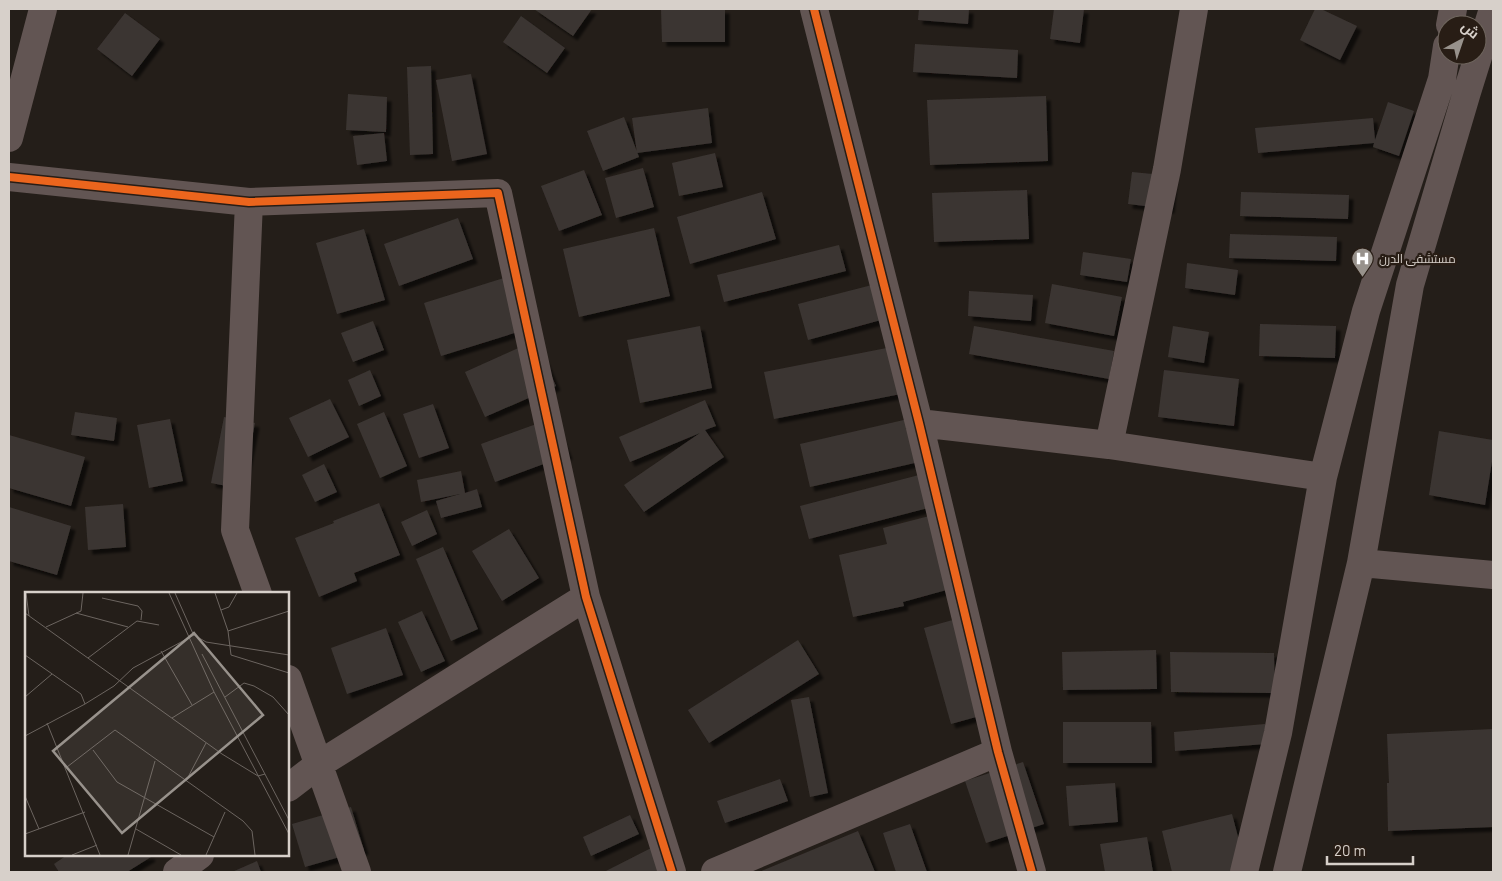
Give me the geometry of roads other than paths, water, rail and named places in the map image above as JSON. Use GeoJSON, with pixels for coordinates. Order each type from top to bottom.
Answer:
{"type":"FeatureCollection","features":[{"type":"Feature","properties":{"kind":"street"},"geometry":{"type":"LineString","coordinates":[[9,138],[43,9]]}},
{"type":"Feature","properties":{"kind":"street"},"geometry":{"type":"LineString","coordinates":[[814,9],[919,424],[998,752],[1032,872]]}},
{"type":"Feature","properties":{"kind":"street"},"geometry":{"type":"LineString","coordinates":[[1109,445],[1167,169],[1194,9]]}},
{"type":"Feature","properties":{"kind":"street"},"geometry":{"type":"LineString","coordinates":[[1287,872],[1361,563],[1410,285],[1493,9]]}},
{"type":"Feature","properties":{"kind":"street"},"geometry":{"type":"LineString","coordinates":[[1244,872],[1278,733],[1323,477],[1366,311],[1442,79],[1444,65]]}},
{"type":"Feature","properties":{"kind":"street"},"geometry":{"type":"LineString","coordinates":[[9,177],[249,202],[498,193],[586,598],[672,872]]}},
{"type":"Feature","properties":{"kind":"street"},"geometry":{"type":"LineString","coordinates":[[249,202],[235,530],[257,592]]}},
{"type":"Feature","properties":{"kind":"street"},"geometry":{"type":"LineString","coordinates":[[919,424],[1109,445],[1323,477]]}},
{"type":"Feature","properties":{"kind":"street"},"geometry":{"type":"LineString","coordinates":[[1361,563],[1493,575]]}},
{"type":"Feature","properties":{"kind":"street"},"geometry":{"type":"LineString","coordinates":[[289,787],[318,765],[586,598]]}},
{"type":"Feature","properties":{"kind":"street"},"geometry":{"type":"LineString","coordinates":[[289,682],[357,872]]}},
{"type":"Feature","properties":{"kind":"street"},"geometry":{"type":"LineString","coordinates":[[715,872],[998,752]]}},
{"type":"Feature","properties":{"kind":"street"},"geometry":{"type":"LineString","coordinates":[[177,872],[199,856]]}},
{"type":"Feature","properties":{"kind":"place","name":"مستشفى الدرن"},"geometry":{"type":"Point","coordinates":[1363,278]}}]}
